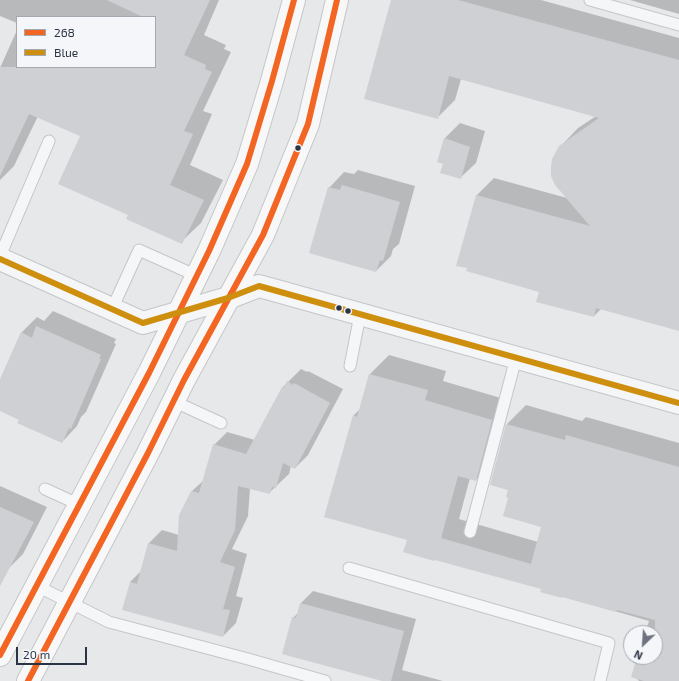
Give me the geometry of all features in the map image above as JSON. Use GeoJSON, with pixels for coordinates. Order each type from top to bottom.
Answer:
{"type":"FeatureCollection","features":[{"type":"Feature","properties":{"kind":"main road"},"geometry":{"type":"LineString","coordinates":[[0,655],[149,373],[210,251],[247,164],[294,0]]}},
{"type":"Feature","properties":{"kind":"main road"},"geometry":{"type":"LineString","coordinates":[[28,681],[173,401],[263,235],[308,124],[337,0]]}},
{"type":"Feature","properties":{"kind":"street"},"geometry":{"type":"LineString","coordinates":[[0,257],[143,323],[228,298],[259,286],[679,403]]}},
{"type":"Feature","properties":{"kind":"lane"},"geometry":{"type":"LineString","coordinates":[[590,0],[679,26]]}},
{"type":"Feature","properties":{"kind":"lane"},"geometry":{"type":"LineString","coordinates":[[0,257],[49,141]]}},
{"type":"Feature","properties":{"kind":"lane"},"geometry":{"type":"LineString","coordinates":[[112,309],[139,250],[197,276]]}},
{"type":"Feature","properties":{"kind":"lane"},"geometry":{"type":"LineString","coordinates":[[350,366],[360,314]]}},
{"type":"Feature","properties":{"kind":"lane"},"geometry":{"type":"LineString","coordinates":[[470,532],[516,358]]}},
{"type":"Feature","properties":{"kind":"lane"},"geometry":{"type":"LineString","coordinates":[[173,401],[221,423]]}},
{"type":"Feature","properties":{"kind":"lane"},"geometry":{"type":"LineString","coordinates":[[45,489],[80,505]]}},
{"type":"Feature","properties":{"kind":"lane"},"geometry":{"type":"LineString","coordinates":[[349,568],[609,643],[600,681]]}},
{"type":"Feature","properties":{"kind":"lane"},"geometry":{"type":"LineString","coordinates":[[36,586],[109,622],[248,658],[326,681]]}},
{"type":"Feature","properties":{"kind":"building"},"geometry":{"type":"Polygon","coordinates":[[[107,0],[210,0],[184,55],[206,65],[205,69],[212,72],[184,131],[193,134],[170,185],[204,200],[182,244],[126,219],[128,215],[58,184],[80,136],[29,114],[0,176],[0,67],[156,68],[156,16],[141,16],[107,0]]]}},
{"type":"Feature","properties":{"kind":"building"},"geometry":{"type":"Polygon","coordinates":[[[391,0],[458,0],[679,60],[679,331],[596,308],[594,317],[536,302],[539,292],[466,271],[467,268],[456,266],[476,195],[590,226],[555,185],[551,176],[551,167],[552,159],[559,146],[599,118],[449,76],[438,119],[364,99],[391,0]]]}},
{"type":"Feature","properties":{"kind":"building"},"geometry":{"type":"Polygon","coordinates":[[[444,138],[470,147],[461,179],[440,173],[443,164],[437,162],[444,138]]]}},
{"type":"Feature","properties":{"kind":"building"},"geometry":{"type":"Polygon","coordinates":[[[342,185],[400,202],[383,261],[380,260],[376,272],[309,253],[328,187],[340,190],[342,185]]]}},
{"type":"Feature","properties":{"kind":"building"},"geometry":{"type":"Polygon","coordinates":[[[36,326],[101,355],[99,359],[101,359],[71,429],[69,428],[62,443],[17,423],[19,420],[0,411],[0,379],[21,332],[32,338],[36,326]]]}},
{"type":"Feature","properties":{"kind":"building"},"geometry":{"type":"Polygon","coordinates":[[[369,374],[428,390],[425,400],[492,420],[476,481],[458,476],[441,538],[531,564],[541,527],[503,516],[508,498],[506,497],[508,490],[490,485],[506,424],[565,440],[566,435],[679,467],[679,681],[644,681],[631,677],[635,665],[663,665],[663,625],[655,625],[655,620],[562,598],[540,592],[541,589],[403,552],[407,540],[324,517],[353,415],[357,417],[369,374]]]}},
{"type":"Feature","properties":{"kind":"building"},"geometry":{"type":"Polygon","coordinates":[[[287,381],[293,385],[294,383],[330,403],[295,469],[283,463],[276,488],[272,487],[270,494],[238,486],[235,530],[220,562],[235,567],[223,609],[230,610],[223,637],[122,610],[130,582],[137,584],[148,543],[177,551],[179,515],[191,491],[199,493],[213,444],[246,454],[282,387],[284,388],[287,381]]]}},
{"type":"Feature","properties":{"kind":"building"},"geometry":{"type":"Polygon","coordinates":[[[0,507],[34,522],[0,586],[0,507]]]}},
{"type":"Feature","properties":{"kind":"building"},"geometry":{"type":"Polygon","coordinates":[[[300,603],[404,631],[391,681],[382,681],[282,654],[292,617],[296,618],[300,603]]]}},
{"type":"Feature","properties":{"kind":"transit line","name":"268"},"geometry":{"type":"LineString","coordinates":[[0,655],[149,373],[209,251],[247,164],[294,0]]}},
{"type":"Feature","properties":{"kind":"transit line","name":"268"},"geometry":{"type":"LineString","coordinates":[[28,681],[148,453],[184,380],[263,235],[308,124],[337,0]]}},
{"type":"Feature","properties":{"kind":"transit line","name":"Blue"},"geometry":{"type":"LineString","coordinates":[[0,259],[143,323],[228,298],[259,286],[679,403]]}}]}
